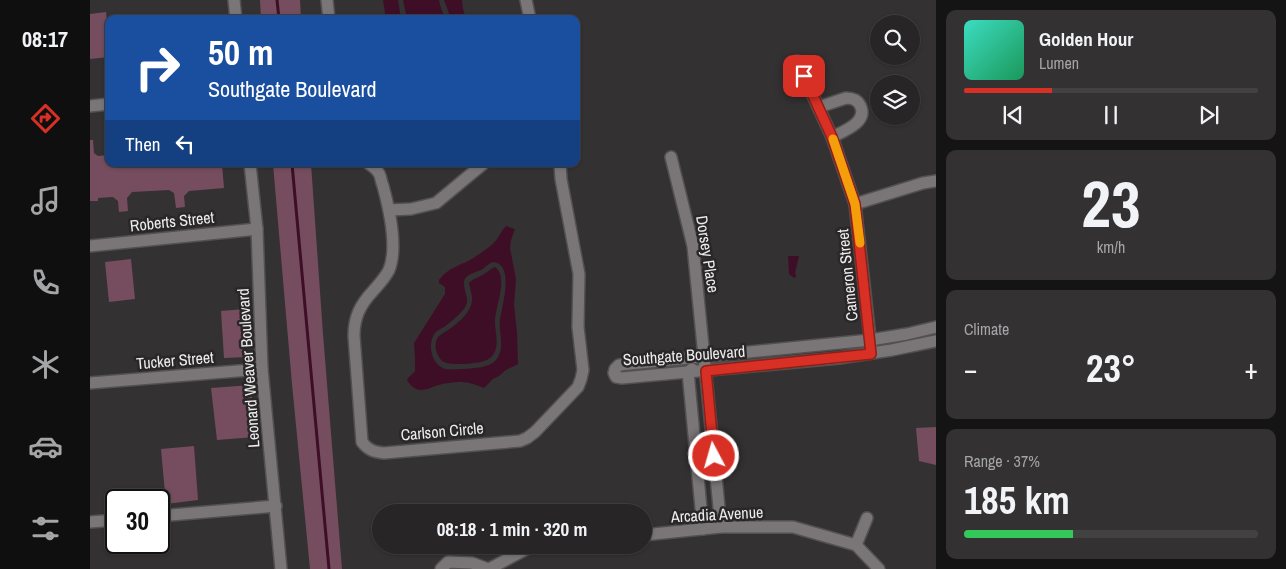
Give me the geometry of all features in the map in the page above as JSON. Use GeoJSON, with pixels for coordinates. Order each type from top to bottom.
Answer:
{"type":"FeatureCollection","features":[{"type":"Feature","properties":{"kind":"street"},"geometry":{"type":"LineString","coordinates":[[234,0],[236,15]]}},
{"type":"Feature","properties":{"kind":"street"},"geometry":{"type":"LineString","coordinates":[[327,0],[328,15]]}},
{"type":"Feature","properties":{"kind":"street"},"geometry":{"type":"LineString","coordinates":[[526,0],[529,15]]}},
{"type":"Feature","properties":{"kind":"street","name":"Cameron Street"},"geometry":{"type":"LineString","coordinates":[[797,61],[832,137],[855,204],[871,354]]}},
{"type":"Feature","properties":{"kind":"street"},"geometry":{"type":"LineString","coordinates":[[819,107],[846,98],[857,100],[861,107],[862,115],[860,119],[832,137]]}},
{"type":"Feature","properties":{"kind":"street"},"geometry":{"type":"LineString","coordinates":[[90,106],[105,104]]}},
{"type":"Feature","properties":{"kind":"street","name":"Dorsey Place"},"geometry":{"type":"LineString","coordinates":[[671,157],[693,246],[721,527]]}},
{"type":"Feature","properties":{"kind":"street","name":"Leonard Weaver Boulevard"},"geometry":{"type":"LineString","coordinates":[[250,167],[257,229],[262,369],[282,569]]}},
{"type":"Feature","properties":{"kind":"street","name":"Carlson Circle"},"geometry":{"type":"LineString","coordinates":[[373,167],[379,172],[389,210],[392,259],[384,279],[358,311],[354,324],[354,336],[362,442],[371,451],[384,453],[520,441],[535,432],[578,387],[583,370],[578,327],[580,274],[561,167]]}},
{"type":"Feature","properties":{"kind":"street"},"geometry":{"type":"LineString","coordinates":[[389,210],[411,209],[436,203],[479,167]]}},
{"type":"Feature","properties":{"kind":"street"},"geometry":{"type":"LineString","coordinates":[[855,204],[922,183],[936,181]]}},
{"type":"Feature","properties":{"kind":"street","name":"Roberts Street"},"geometry":{"type":"LineString","coordinates":[[90,246],[257,229]]}},
{"type":"Feature","properties":{"kind":"street","name":"Southgate Boulevard"},"geometry":{"type":"LineString","coordinates":[[936,327],[870,340],[619,365],[615,368],[614,373],[616,377],[622,378],[706,371],[871,354],[936,341]]}},
{"type":"Feature","properties":{"kind":"street"},"geometry":{"type":"LineString","coordinates":[[703,529],[688,372],[704,357]]}},
{"type":"Feature","properties":{"kind":"street","name":"Tucker Street"},"geometry":{"type":"LineString","coordinates":[[90,383],[262,369]]}},
{"type":"Feature","properties":{"kind":"street"},"geometry":{"type":"LineString","coordinates":[[170,515],[276,506]]}},
{"type":"Feature","properties":{"kind":"street"},"geometry":{"type":"LineString","coordinates":[[867,518],[856,545],[879,569]]}},
{"type":"Feature","properties":{"kind":"street"},"geometry":{"type":"LineString","coordinates":[[90,522],[105,521]]}},
{"type":"Feature","properties":{"kind":"street","name":"Arcadia Avenue"},"geometry":{"type":"LineString","coordinates":[[652,534],[721,527],[793,527],[856,545]]}},
{"type":"Feature","properties":{"kind":"street"},"geometry":{"type":"LineString","coordinates":[[441,569],[448,562],[472,563],[488,569],[517,554]]}},
{"type":"Feature","properties":{"kind":"shaded area"},"geometry":{"type":"Polygon","coordinates":[[[260,0],[300,0],[301,15],[261,15],[260,0]]]}},
{"type":"Feature","properties":{"kind":"shaded area"},"geometry":{"type":"Polygon","coordinates":[[[383,0],[398,0],[400,15],[385,15],[383,0]]]}},
{"type":"Feature","properties":{"kind":"shaded area"},"geometry":{"type":"Polygon","coordinates":[[[403,0],[439,0],[444,15],[406,15],[403,0]]]}},
{"type":"Feature","properties":{"kind":"shaded area"},"geometry":{"type":"Polygon","coordinates":[[[444,0],[462,0],[465,15],[450,15],[444,0]]]}},
{"type":"Feature","properties":{"kind":"shaded area"},"geometry":{"type":"Polygon","coordinates":[[[106,12],[105,57],[90,59],[90,14],[106,12]]]}},
{"type":"Feature","properties":{"kind":"shaded area"},"geometry":{"type":"Polygon","coordinates":[[[90,140],[93,140],[94,153],[98,156],[105,155],[105,167],[222,167],[224,188],[189,191],[184,196],[185,207],[176,208],[174,193],[169,190],[132,192],[127,198],[128,211],[119,212],[118,201],[113,197],[98,198],[98,201],[90,201],[90,140]]]}},
{"type":"Feature","properties":{"kind":"shaded area"},"geometry":{"type":"Polygon","coordinates":[[[273,167],[311,167],[342,569],[310,569],[273,167]]]}},
{"type":"Feature","properties":{"kind":"shaded area"},"geometry":{"type":"Polygon","coordinates":[[[506,226],[515,229],[510,248],[516,279],[514,305],[518,364],[493,379],[484,388],[461,382],[442,384],[423,390],[415,388],[407,380],[415,371],[414,343],[445,294],[445,287],[439,283],[439,280],[451,269],[475,257],[490,246],[506,226]],[[493,262],[466,277],[464,287],[467,302],[464,309],[436,332],[431,343],[432,353],[436,363],[445,369],[464,369],[489,365],[499,355],[501,350],[500,319],[506,286],[504,270],[500,264],[493,262]]]}},
{"type":"Feature","properties":{"kind":"shaded area"},"geometry":{"type":"Polygon","coordinates":[[[788,256],[799,256],[795,273],[796,277],[794,278],[789,274],[788,256]]]}},
{"type":"Feature","properties":{"kind":"shaded area"},"geometry":{"type":"Polygon","coordinates":[[[131,259],[135,299],[109,302],[105,262],[131,259]]]}},
{"type":"Feature","properties":{"kind":"shaded area"},"geometry":{"type":"Polygon","coordinates":[[[495,267],[501,278],[501,285],[495,322],[497,339],[493,355],[484,361],[465,364],[453,364],[442,361],[436,349],[438,337],[458,322],[469,309],[472,300],[469,283],[495,267]]]}},
{"type":"Feature","properties":{"kind":"shaded area"},"geometry":{"type":"Polygon","coordinates":[[[244,309],[247,357],[224,358],[221,311],[244,309]]]}},
{"type":"Feature","properties":{"kind":"shaded area"},"geometry":{"type":"Polygon","coordinates":[[[251,385],[255,437],[217,440],[211,388],[251,385]]]}},
{"type":"Feature","properties":{"kind":"shaded area"},"geometry":{"type":"Polygon","coordinates":[[[936,427],[936,465],[919,461],[916,428],[936,427]]]}},
{"type":"Feature","properties":{"kind":"shaded area"},"geometry":{"type":"Polygon","coordinates":[[[194,446],[198,500],[170,504],[170,489],[165,489],[161,449],[194,446]]]}},
{"type":"Feature","properties":{"kind":"waterway"},"geometry":{"type":"LineString","coordinates":[[277,0],[279,15]]}},
{"type":"Feature","properties":{"kind":"waterway"},"geometry":{"type":"LineString","coordinates":[[292,167],[329,569]]}},
{"type":"Feature","properties":{"kind":"slow traffic"},"geometry":{"type":"LineString","coordinates":[[833,139],[855,204],[860,243]]}},
{"type":"Feature","properties":{"kind":"route"},"geometry":{"type":"LineString","coordinates":[[714,456],[706,371],[871,354],[855,204],[832,137],[804,76]]}}]}
